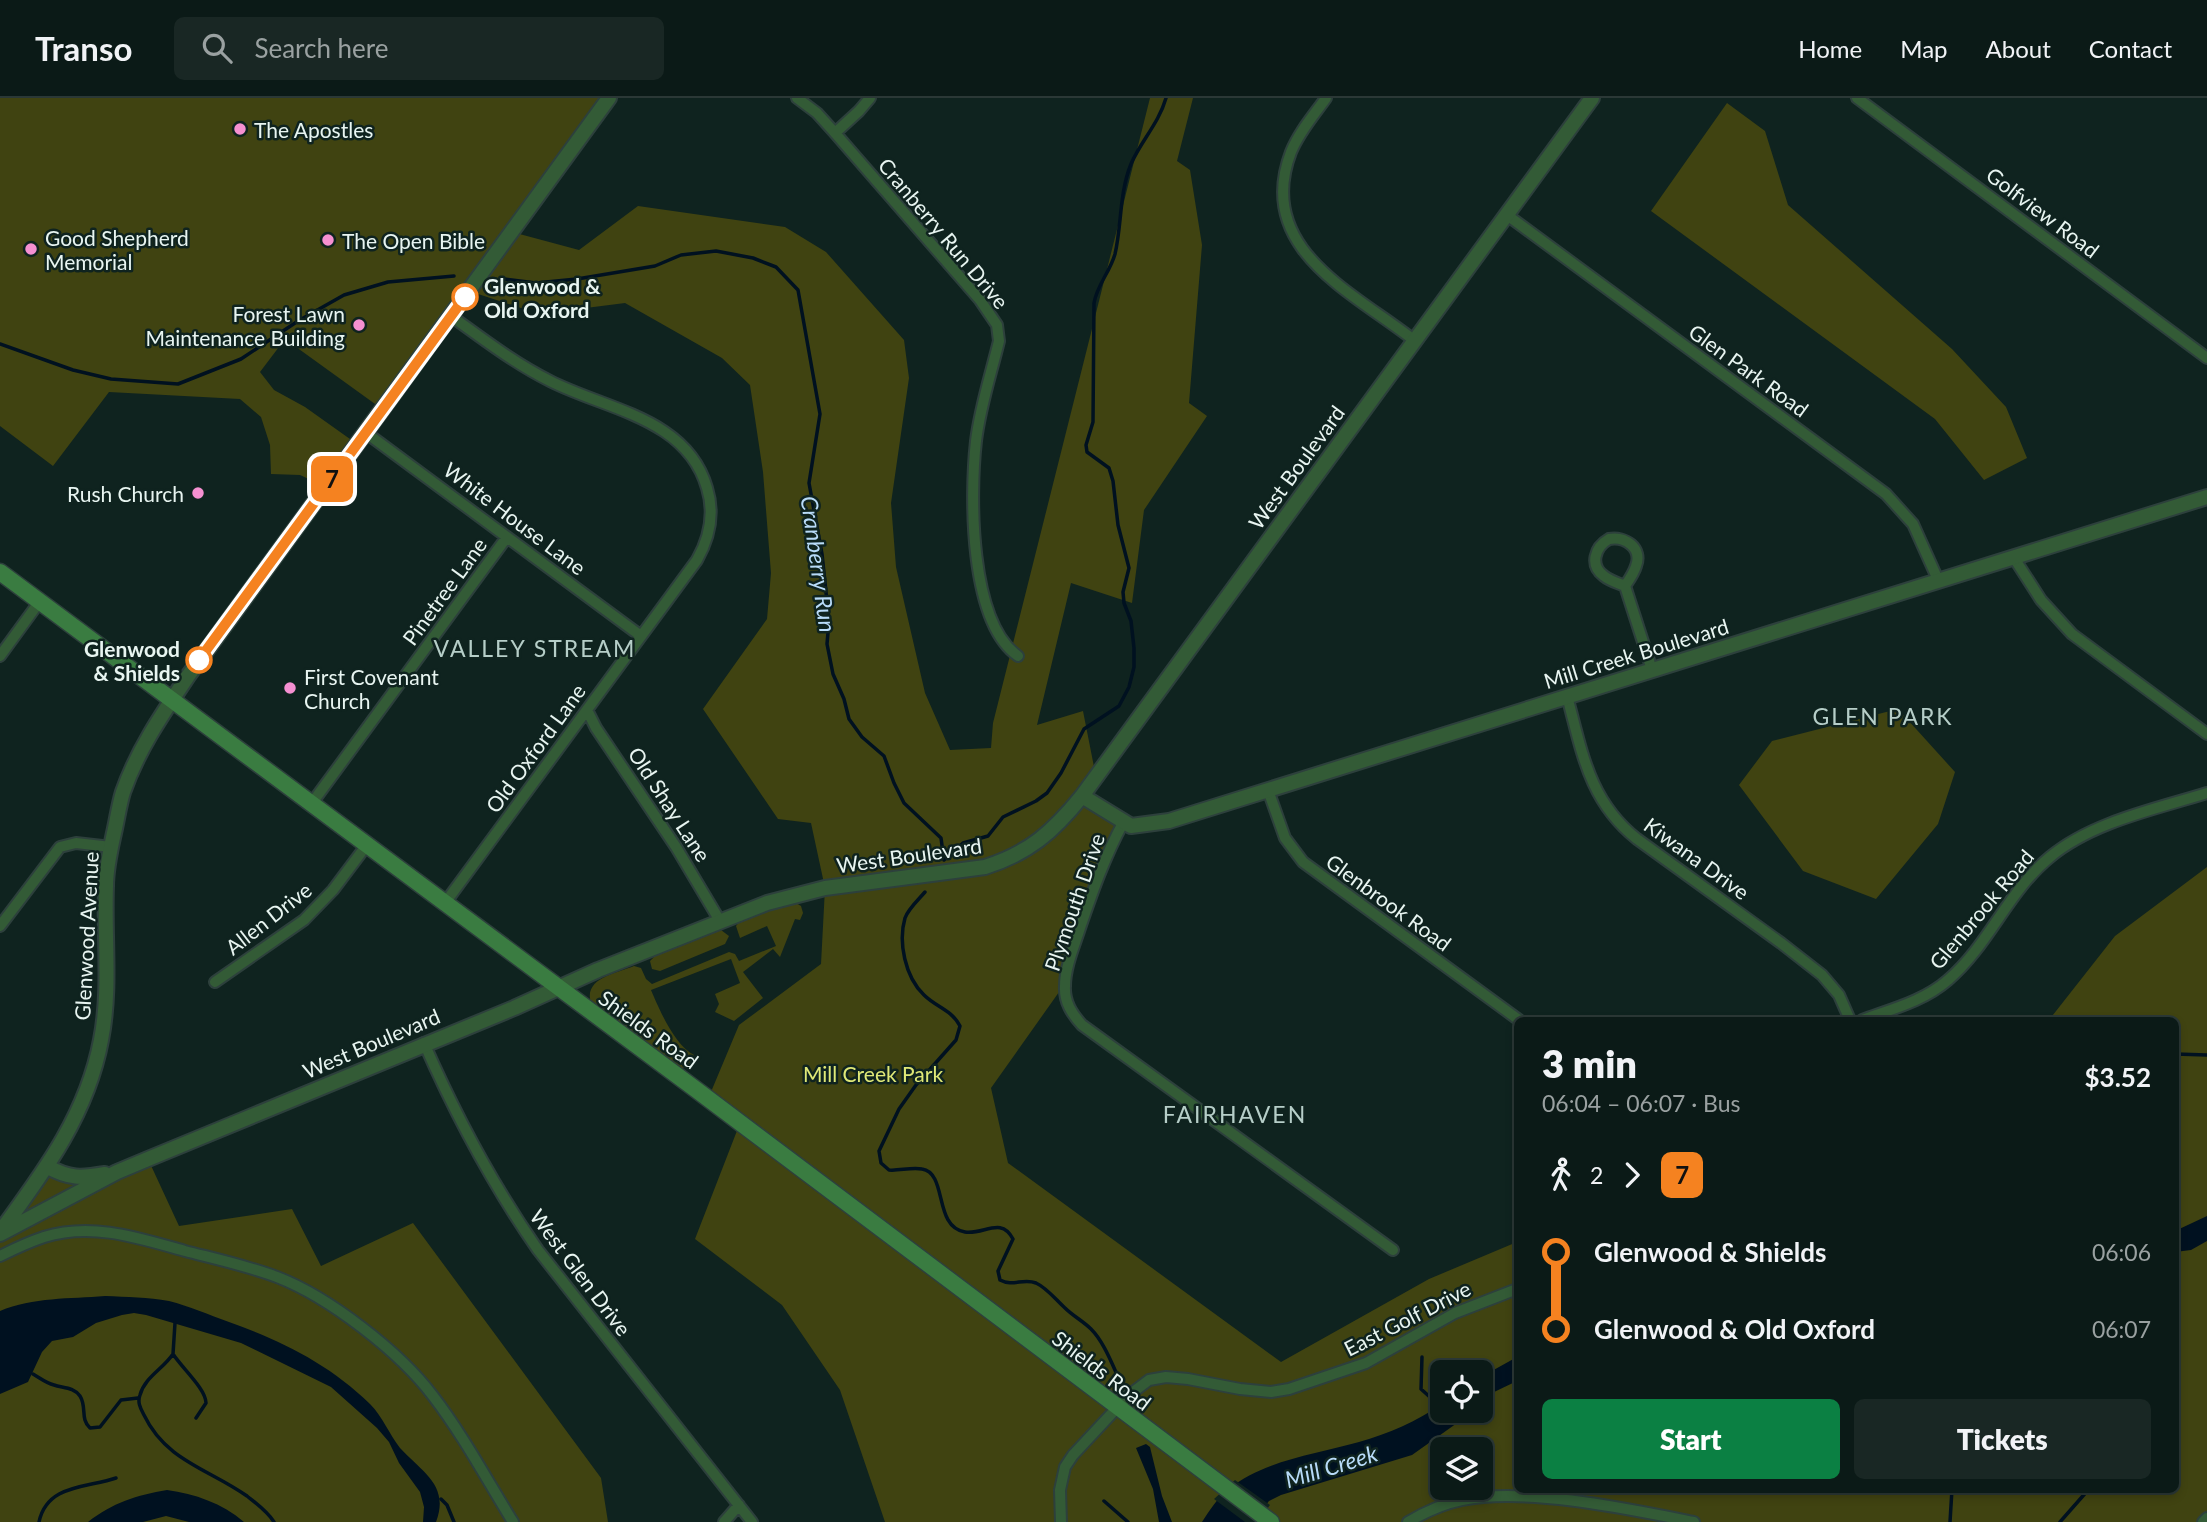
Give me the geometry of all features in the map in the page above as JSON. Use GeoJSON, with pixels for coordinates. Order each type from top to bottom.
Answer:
{"type":"FeatureCollection","features":[{"type":"Feature","properties":{"kind":"main road","name":"Shields Road"},"geometry":{"type":"LineString","coordinates":[[0,572],[704,1095],[1271,1522]]}},
{"type":"Feature","properties":{"kind":"street","name":"Glenwood Avenue"},"geometry":{"type":"LineString","coordinates":[[0,1233],[48,1167],[81,1106],[101,1041],[107,978],[106,883],[111,847],[122,794],[150,731],[609,98]]}},
{"type":"Feature","properties":{"kind":"street","name":"Cranberry Run Drive"},"geometry":{"type":"LineString","coordinates":[[797,98],[817,113],[835,133],[980,300],[997,325],[999,341],[976,440],[974,530],[979,575],[991,615],[1005,645],[1018,656]]}},
{"type":"Feature","properties":{"kind":"street"},"geometry":{"type":"LineString","coordinates":[[835,133],[870,98]]}},
{"type":"Feature","properties":{"kind":"street"},"geometry":{"type":"LineString","coordinates":[[1326,98],[1298,138],[1286,167],[1284,199],[1293,233],[1301,250],[1318,269],[1415,341]]}},
{"type":"Feature","properties":{"kind":"street","name":"West Boulevard"},"geometry":{"type":"LineString","coordinates":[[0,1233],[117,1172],[720,920],[811,891],[969,870],[1007,860],[1045,836],[1082,796],[1592,98]]}},
{"type":"Feature","properties":{"kind":"street","name":"Golfview Road"},"geometry":{"type":"LineString","coordinates":[[1857,98],[2207,358]]}},
{"type":"Feature","properties":{"kind":"street","name":"Glen Park Road"},"geometry":{"type":"LineString","coordinates":[[1507,215],[1886,494],[1913,524],[1938,582]]}},
{"type":"Feature","properties":{"kind":"street","name":"Old Oxford Lane"},"geometry":{"type":"LineString","coordinates":[[445,903],[696,560],[707,539],[711,520],[708,491],[695,459],[663,428],[551,381],[517,363],[451,316]]}},
{"type":"Feature","properties":{"kind":"street","name":"White House Lane"},"geometry":{"type":"LineString","coordinates":[[366,432],[641,636]]}},
{"type":"Feature","properties":{"kind":"street","name":"Mill Creek Boulevard"},"geometry":{"type":"LineString","coordinates":[[1123,823],[1131,826],[1168,821],[2207,497]]}},
{"type":"Feature","properties":{"kind":"street","name":"Pinetree Lane"},"geometry":{"type":"LineString","coordinates":[[312,803],[507,537]]}},
{"type":"Feature","properties":{"kind":"street"},"geometry":{"type":"LineString","coordinates":[[1625,586],[1606,578],[1597,568],[1595,555],[1598,548],[1609,539],[1628,542],[1637,554],[1636,566],[1625,586],[1652,670]]}},
{"type":"Feature","properties":{"kind":"street"},"geometry":{"type":"LineString","coordinates":[[2014,558],[2040,600],[2072,634],[2207,734]]}},
{"type":"Feature","properties":{"kind":"street"},"geometry":{"type":"LineString","coordinates":[[0,656],[40,601]]}},
{"type":"Feature","properties":{"kind":"street","name":"Kiwana Drive"},"geometry":{"type":"LineString","coordinates":[[1567,696],[1590,777],[1601,800],[1616,820],[1637,839],[1822,975],[1839,995],[1849,1017]]}},
{"type":"Feature","properties":{"kind":"street","name":"Old Shay Lane"},"geometry":{"type":"LineString","coordinates":[[587,709],[596,728],[676,848],[720,920]]}},
{"type":"Feature","properties":{"kind":"street","name":"Glenbrook Road"},"geometry":{"type":"LineString","coordinates":[[1268,790],[1285,838],[1303,862],[1515,1017]]}},
{"type":"Feature","properties":{"kind":"street","name":"Glenbrook Road"},"geometry":{"type":"LineString","coordinates":[[1870,1017],[1916,1000],[1947,981],[1968,960],[2032,874],[2069,842],[2100,828],[2207,793]]}},
{"type":"Feature","properties":{"kind":"street"},"geometry":{"type":"LineString","coordinates":[[1082,796],[1123,823]]}},
{"type":"Feature","properties":{"kind":"street","name":"Plymouth Drive"},"geometry":{"type":"LineString","coordinates":[[1123,823],[1111,845],[1072,953],[1065,996],[1074,1016],[1082,1025],[1393,1251]]}},
{"type":"Feature","properties":{"kind":"street"},"geometry":{"type":"LineString","coordinates":[[0,926],[60,847],[76,843],[111,847]]}},
{"type":"Feature","properties":{"kind":"street","name":"Allen Drive"},"geometry":{"type":"LineString","coordinates":[[215,982],[304,920],[333,890],[366,846]]}},
{"type":"Feature","properties":{"kind":"street","name":"West Glen Drive"},"geometry":{"type":"LineString","coordinates":[[424,1043],[474,1148],[515,1217],[752,1522]]}},
{"type":"Feature","properties":{"kind":"street","name":"West Boulevard"},"geometry":{"type":"LineString","coordinates":[[48,1167],[64,1175],[80,1177],[117,1172]]}},
{"type":"Feature","properties":{"kind":"street"},"geometry":{"type":"LineString","coordinates":[[0,1256],[43,1237],[76,1230],[111,1232],[252,1269],[298,1287],[358,1326],[417,1376],[450,1419],[513,1522]]}},
{"type":"Feature","properties":{"kind":"street","name":"East Golf Drive"},"geometry":{"type":"LineString","coordinates":[[1061,1522],[1060,1490],[1065,1468],[1073,1455],[1117,1408],[1149,1380],[1167,1377],[1240,1389],[1271,1392],[1289,1390],[1366,1363],[1455,1313],[1514,1290]]}},
{"type":"Feature","properties":{"kind":"street"},"geometry":{"type":"LineString","coordinates":[[1408,1522],[1434,1508],[1464,1499],[1500,1496],[1580,1503],[1694,1522]]}},
{"type":"Feature","properties":{"kind":"street"},"geometry":{"type":"LineString","coordinates":[[724,1522],[739,1505]]}},
{"type":"Feature","properties":{"kind":"green space","name":"Mill Creek Park"},"geometry":{"type":"Polygon","coordinates":[[[0,98],[609,98],[512,232],[579,250],[638,206],[785,227],[826,252],[904,340],[909,378],[891,503],[896,567],[925,693],[950,750],[991,748],[993,723],[1150,98],[1193,98],[1177,161],[1190,170],[1202,245],[1189,403],[1207,416],[1144,510],[1132,603],[1071,583],[1037,725],[1083,711],[1096,777],[1083,796],[1123,823],[1064,985],[991,1088],[1008,1163],[1281,1362],[1429,1279],[1514,1243],[1514,1493],[2179,1493],[2179,1017],[2051,1017],[2115,936],[2207,867],[2207,1522],[885,1522],[840,1390],[782,1305],[695,1239],[740,1123],[708,1099],[739,1025],[821,964],[825,888],[811,823],[778,819],[703,709],[767,619],[771,573],[763,472],[750,385],[722,358],[625,303],[578,309],[521,308],[469,291],[382,409],[285,339],[260,372],[274,390],[305,407],[357,444],[326,487],[300,475],[271,474],[270,445],[261,417],[240,399],[109,392],[53,466],[0,426],[0,98]]]}},
{"type":"Feature","properties":{"kind":"green space"},"geometry":{"type":"Polygon","coordinates":[[[1727,103],[1765,131],[1788,205],[1952,349],[2006,407],[2027,458],[1984,480],[1935,419],[1651,211],[1727,103]]]}},
{"type":"Feature","properties":{"kind":"green space"},"geometry":{"type":"Polygon","coordinates":[[[1898,709],[1955,772],[1938,824],[1876,899],[1803,871],[1739,785],[1772,741],[1898,709]]]}},
{"type":"Feature","properties":{"kind":"green space"},"geometry":{"type":"Polygon","coordinates":[[[794,902],[801,906],[803,913],[800,920],[795,919],[780,957],[773,949],[743,972],[763,998],[734,1021],[715,1012],[719,1004],[715,994],[740,983],[731,959],[651,990],[674,1035],[680,1044],[694,1055],[687,1068],[677,1068],[591,1003],[592,988],[597,982],[634,966],[641,968],[646,979],[652,984],[729,952],[735,954],[739,961],[776,946],[767,926],[740,938],[736,926],[740,921],[794,902]]]}},
{"type":"Feature","properties":{"kind":"green space"},"geometry":{"type":"Polygon","coordinates":[[[721,930],[729,936],[725,944],[660,971],[652,969],[650,961],[655,956],[721,930]]]}},
{"type":"Feature","properties":{"kind":"green space"},"geometry":{"type":"Polygon","coordinates":[[[148,1159],[179,1226],[292,1209],[321,1266],[413,1223],[601,1478],[608,1522],[0,1522],[0,1232],[48,1167],[81,1177],[148,1159]]]}},
{"type":"Feature","properties":{"kind":"water"},"geometry":{"type":"Polygon","coordinates":[[[2207,1216],[2207,1241],[2191,1250],[2179,1252],[2179,1229],[2207,1216]]]}},
{"type":"Feature","properties":{"kind":"water"},"geometry":{"type":"Polygon","coordinates":[[[105,1296],[153,1299],[184,1305],[268,1337],[321,1365],[370,1404],[400,1448],[432,1480],[439,1498],[436,1522],[423,1522],[424,1507],[420,1492],[399,1463],[389,1442],[331,1387],[241,1343],[146,1315],[122,1315],[96,1323],[73,1337],[52,1341],[42,1352],[28,1382],[0,1394],[0,1311],[38,1301],[105,1296]]]}},
{"type":"Feature","properties":{"kind":"water"},"geometry":{"type":"Polygon","coordinates":[[[1514,1359],[1514,1382],[1493,1393],[1493,1370],[1514,1359]]]}},
{"type":"Feature","properties":{"kind":"water","name":"Mill Creek"},"geometry":{"type":"Polygon","coordinates":[[[1430,1411],[1430,1423],[1457,1423],[1437,1437],[1430,1437],[1430,1442],[1412,1455],[1281,1495],[1269,1501],[1252,1522],[1202,1522],[1225,1493],[1258,1471],[1291,1459],[1381,1435],[1430,1411]]]}},
{"type":"Feature","properties":{"kind":"water"},"geometry":{"type":"Polygon","coordinates":[[[1146,1444],[1150,1447],[1162,1496],[1172,1522],[1159,1522],[1153,1489],[1136,1448],[1146,1444]]]}},
{"type":"Feature","properties":{"kind":"water"},"geometry":{"type":"Polygon","coordinates":[[[167,1490],[208,1500],[244,1522],[189,1522],[166,1516],[143,1522],[88,1522],[125,1501],[167,1490]]]}},
{"type":"Feature","properties":{"kind":"pier"},"geometry":{"type":"Polygon","coordinates":[[[1235,1480],[1270,1505],[1257,1522],[1245,1522],[1214,1499],[1235,1480]]]}},
{"type":"Feature","properties":{"kind":"waterway"},"geometry":{"type":"LineString","coordinates":[[944,860],[963,843],[988,836],[1003,817],[1047,793],[1061,773],[1084,729],[1119,706],[1129,687],[1134,667],[1134,648],[1131,621],[1123,592],[1129,568],[1118,525],[1109,468],[1087,452],[1086,445],[1093,422],[1094,303],[1115,254],[1127,175],[1166,98]]}},
{"type":"Feature","properties":{"kind":"waterway","name":"Cranberry Run"},"geometry":{"type":"LineString","coordinates":[[504,279],[536,283],[577,279],[655,266],[681,255],[716,251],[753,258],[776,267],[798,290],[820,414],[809,483],[822,554],[829,621],[827,644],[833,674],[849,719],[862,737],[884,756],[904,803],[941,838],[944,860]]}},
{"type":"Feature","properties":{"kind":"waterway","name":"Cranberry Run"},"geometry":{"type":"LineString","coordinates":[[0,344],[73,370],[111,379],[178,384],[241,359],[298,321],[344,295],[388,282],[454,276]]}},
{"type":"Feature","properties":{"kind":"waterway","name":"Cranberry Run"},"geometry":{"type":"LineString","coordinates":[[925,892],[905,918],[902,938],[905,959],[917,988],[953,1016],[960,1026],[956,1040],[916,1085],[899,1109],[879,1151],[881,1163],[889,1170],[922,1169],[930,1173],[939,1189],[948,1221],[955,1228],[972,1232],[998,1227],[1008,1232],[1013,1239],[998,1271],[1000,1280],[1009,1283],[1036,1283],[1048,1291],[1096,1334],[1120,1381]]}},
{"type":"Feature","properties":{"kind":"waterway"},"geometry":{"type":"LineString","coordinates":[[2179,1054],[2207,1055]]}},
{"type":"Feature","properties":{"kind":"waterway"},"geometry":{"type":"LineString","coordinates":[[175,1323],[173,1354],[142,1389],[140,1406],[153,1431],[176,1454],[247,1496],[274,1522]]}},
{"type":"Feature","properties":{"kind":"waterway"},"geometry":{"type":"LineString","coordinates":[[173,1354],[205,1397],[206,1403],[196,1418]]}},
{"type":"Feature","properties":{"kind":"waterway"},"geometry":{"type":"LineString","coordinates":[[1422,1357],[1421,1389],[1430,1397]]}},
{"type":"Feature","properties":{"kind":"waterway"},"geometry":{"type":"LineString","coordinates":[[33,1374],[48,1383],[78,1393],[82,1400],[85,1421],[90,1428],[100,1427],[121,1400],[138,1398]]}},
{"type":"Feature","properties":{"kind":"waterway"},"geometry":{"type":"LineString","coordinates":[[39,1522],[50,1500],[59,1494],[116,1478]]}},
{"type":"Feature","properties":{"kind":"waterway"},"geometry":{"type":"LineString","coordinates":[[1950,1522],[1952,1493]]}},
{"type":"Feature","properties":{"kind":"waterway"},"geometry":{"type":"LineString","coordinates":[[2060,1522],[2085,1493]]}},
{"type":"Feature","properties":{"kind":"waterway"},"geometry":{"type":"LineString","coordinates":[[441,1499],[447,1505],[454,1522]]}},
{"type":"Feature","properties":{"kind":"waterway"},"geometry":{"type":"LineString","coordinates":[[1104,1501],[1128,1522]]}},
{"type":"Feature","properties":{"kind":"bus line","name":"7"},"geometry":{"type":"LineString","coordinates":[[199,660],[465,297]]}},
{"type":"Feature","properties":{"kind":"place","name":"The Apostles"},"geometry":{"type":"Point","coordinates":[240,129]}},
{"type":"Feature","properties":{"kind":"place","name":"The Open Bible"},"geometry":{"type":"Point","coordinates":[328,240]}},
{"type":"Feature","properties":{"kind":"place","name":"Good Shepherd Memorial"},"geometry":{"type":"Point","coordinates":[31,249]}},
{"type":"Feature","properties":{"kind":"place","name":"Glenwood & Old Oxford"},"geometry":{"type":"Point","coordinates":[465,297]}},
{"type":"Feature","properties":{"kind":"place","name":"Forest Lawn Maintenance Building"},"geometry":{"type":"Point","coordinates":[359,325]}},
{"type":"Feature","properties":{"kind":"place","name":"Rush Church"},"geometry":{"type":"Point","coordinates":[198,493]}},
{"type":"Feature","properties":{"kind":"place","name":"Glenwood & Shields"},"geometry":{"type":"Point","coordinates":[199,660]}},
{"type":"Feature","properties":{"kind":"place","name":"First Covenant Church"},"geometry":{"type":"Point","coordinates":[290,688]}},
{"type":"Feature","properties":{"kind":"district","name":"VALLEY STREAM"},"geometry":{"type":"Point","coordinates":[535,648]}},
{"type":"Feature","properties":{"kind":"district","name":"GLEN PARK"},"geometry":{"type":"Point","coordinates":[1883,716]}},
{"type":"Feature","properties":{"kind":"district","name":"FAIRHAVEN"},"geometry":{"type":"Point","coordinates":[1235,1114]}}]}
